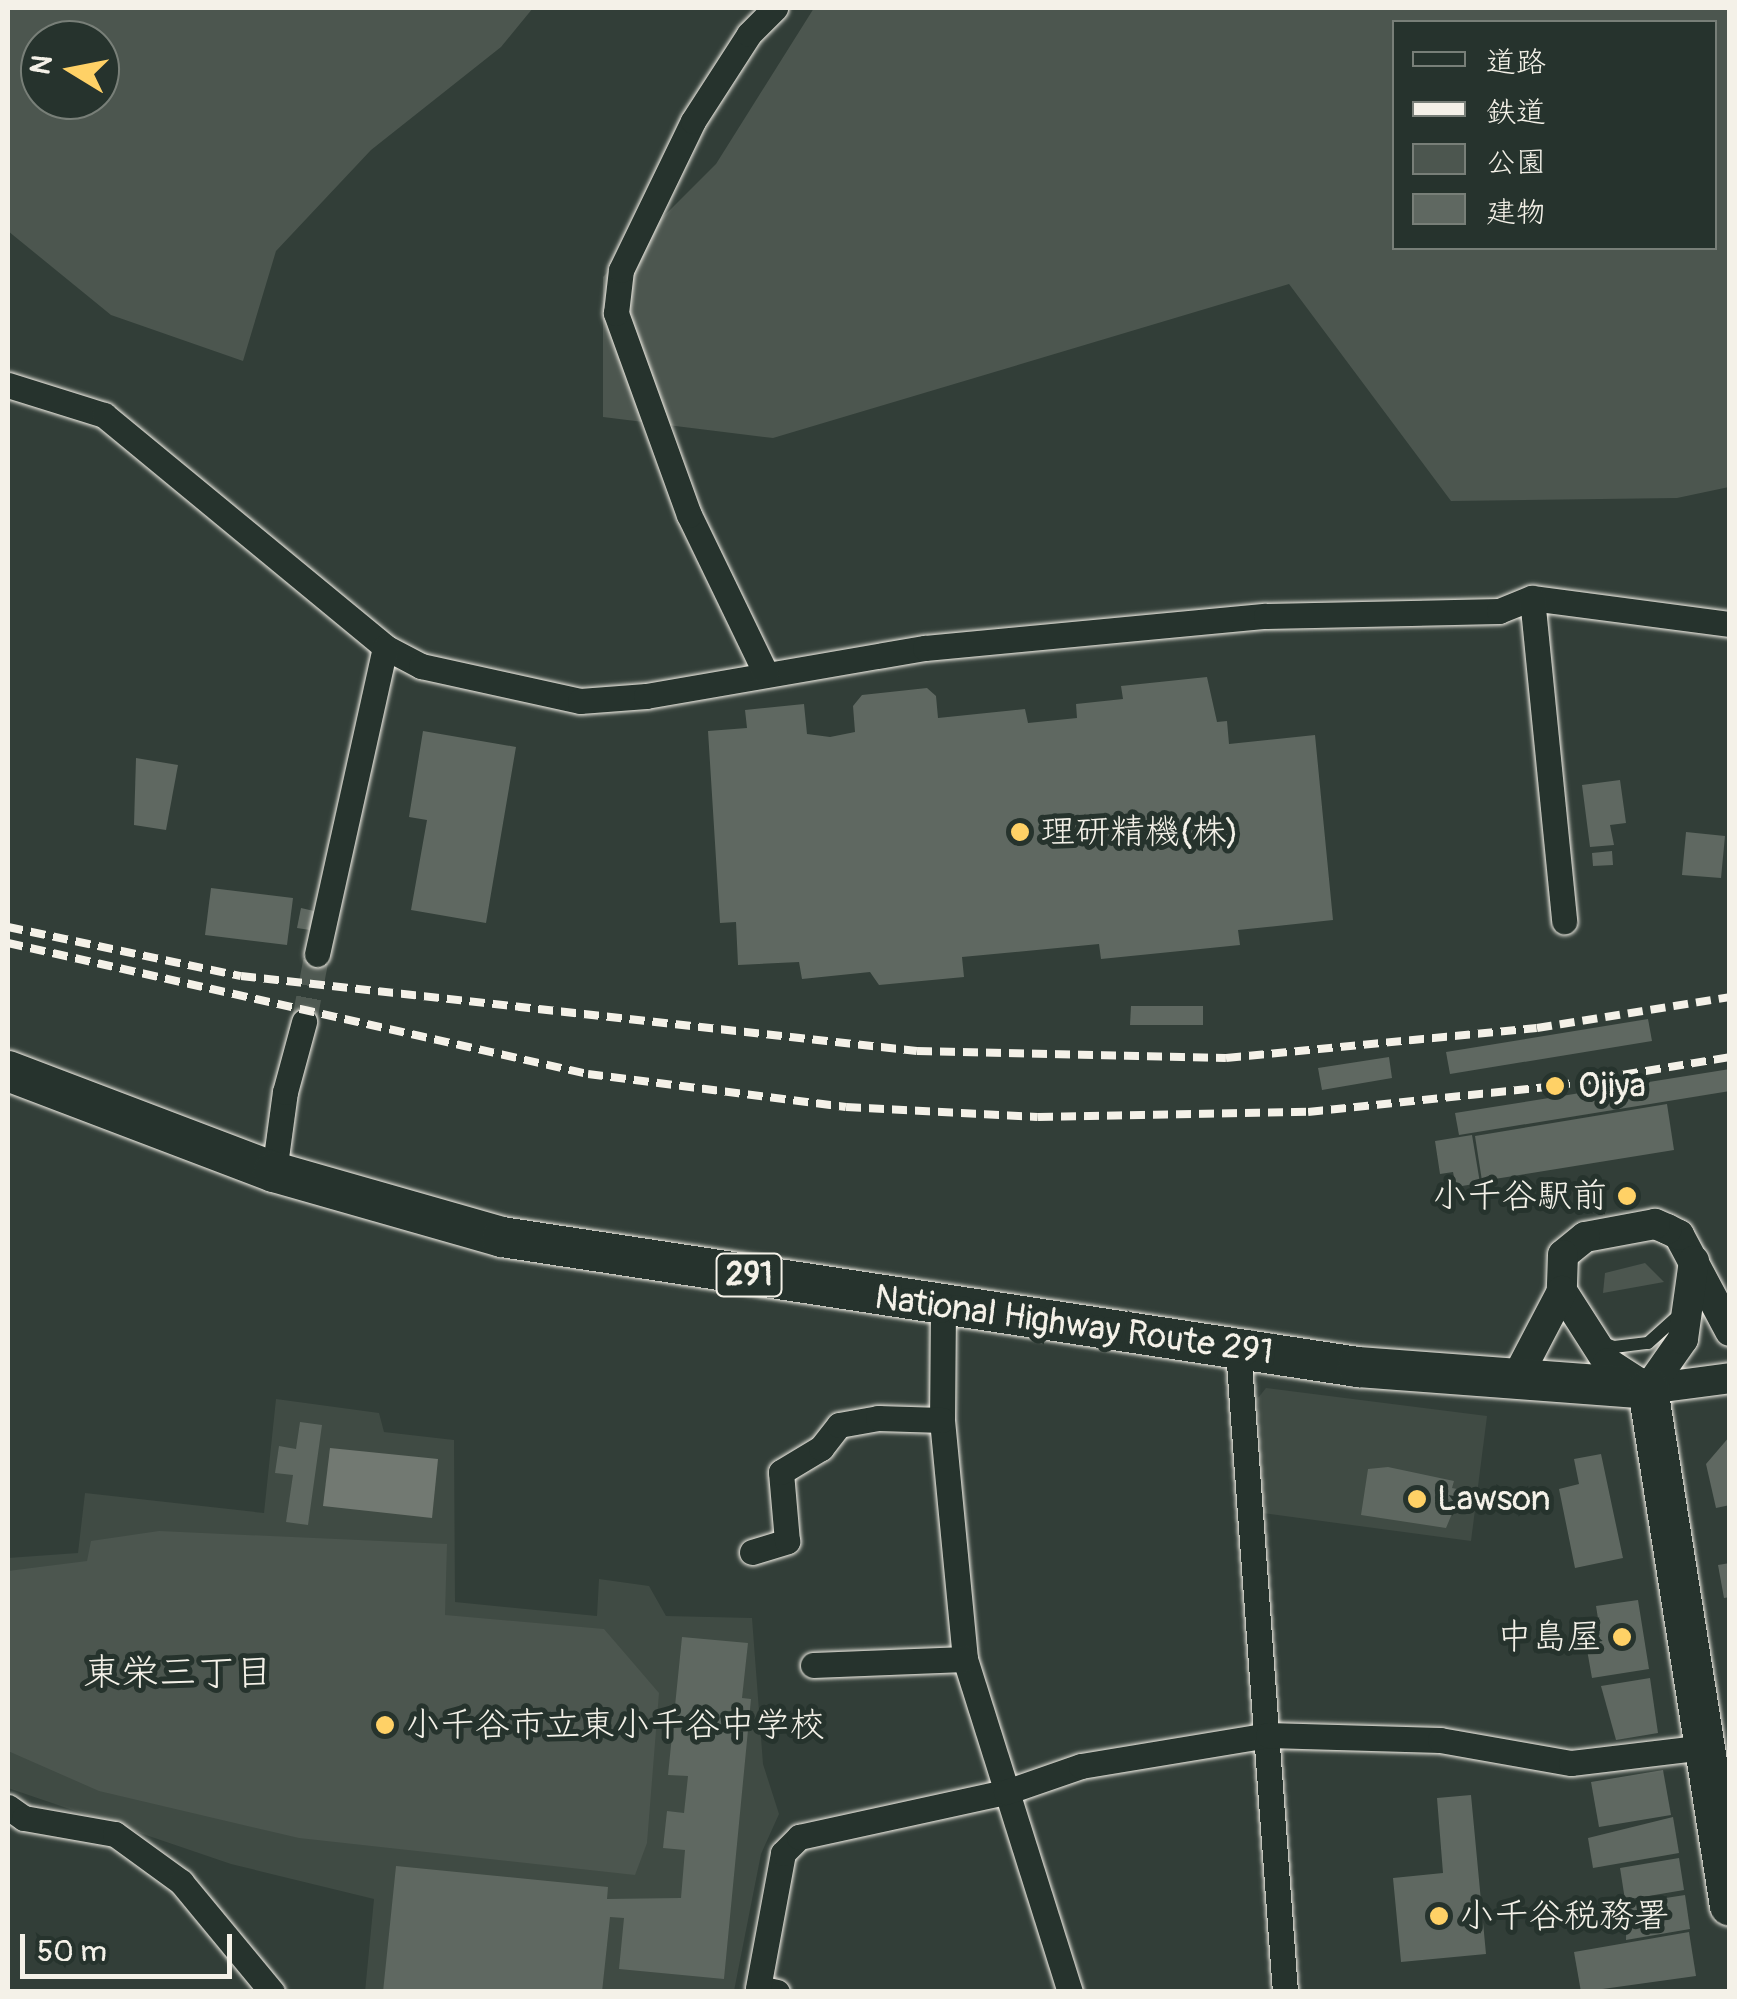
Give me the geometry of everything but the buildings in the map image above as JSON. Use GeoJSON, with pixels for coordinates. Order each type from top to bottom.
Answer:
{"type":"FeatureCollection","features":[{"type":"Feature","properties":{"kind":"highway","name":"National Highway Route 291"},"geometry":{"type":"LineString","coordinates":[[8,1071],[274,1172],[502,1237],[943,1308],[1238,1349],[1514,1383],[1648,1388]]}},
{"type":"Feature","properties":{"kind":"highway"},"geometry":{"type":"LineString","coordinates":[[1648,1388],[1714,1752],[1730,1906]]}},
{"type":"Feature","properties":{"kind":"street"},"geometry":{"type":"LineString","coordinates":[[766,674],[689,514],[616,313],[621,270],[694,121],[749,34],[775,8]]}},
{"type":"Feature","properties":{"kind":"street"},"geometry":{"type":"LineString","coordinates":[[8,384],[104,415],[385,646],[421,666],[580,700],[925,648],[1266,616],[1499,612],[1532,598],[1730,624]]}},
{"type":"Feature","properties":{"kind":"street"},"geometry":{"type":"LineString","coordinates":[[1532,598],[1564,921]]}},
{"type":"Feature","properties":{"kind":"street"},"geometry":{"type":"LineString","coordinates":[[317,954],[385,646]]}},
{"type":"Feature","properties":{"kind":"street"},"geometry":{"type":"LineString","coordinates":[[274,1172],[284,1092],[304,1022]]}},
{"type":"Feature","properties":{"kind":"street"},"geometry":{"type":"LineString","coordinates":[[1514,1383],[1562,1290],[1563,1255],[1585,1237],[1655,1224],[1679,1235],[1730,1331]]}},
{"type":"Feature","properties":{"kind":"street"},"geometry":{"type":"LineString","coordinates":[[1648,1388],[1674,1358],[1689,1302],[1694,1261]]}},
{"type":"Feature","properties":{"kind":"street"},"geometry":{"type":"LineString","coordinates":[[1562,1290],[1608,1363],[1648,1388],[1730,1378]]}},
{"type":"Feature","properties":{"kind":"street"},"geometry":{"type":"LineString","coordinates":[[943,1308],[942,1420],[965,1659],[1070,1992]]}},
{"type":"Feature","properties":{"kind":"street"},"geometry":{"type":"LineString","coordinates":[[1238,1349],[1285,1992]]}},
{"type":"Feature","properties":{"kind":"street"},"geometry":{"type":"LineString","coordinates":[[752,1552],[787,1541],[781,1472],[822,1448],[839,1425],[878,1418],[942,1420]]}},
{"type":"Feature","properties":{"kind":"street"},"geometry":{"type":"LineString","coordinates":[[813,1665],[965,1659]]}},
{"type":"Feature","properties":{"kind":"street"},"geometry":{"type":"LineString","coordinates":[[778,1992],[758,1988],[783,1853],[799,1837],[1006,1792],[1081,1766],[1268,1735],[1440,1740],[1570,1764],[1714,1752]]}},
{"type":"Feature","properties":{"kind":"street"},"geometry":{"type":"LineString","coordinates":[[8,1807],[24,1818],[115,1834],[181,1882],[272,1992]]}},
{"type":"Feature","properties":{"kind":"lane"},"geometry":{"type":"LineString","coordinates":[[1591,1337],[1614,1347],[1648,1343],[1666,1332],[1689,1302]]}},
{"type":"Feature","properties":{"kind":"shaded area"},"geometry":{"type":"Polygon","coordinates":[[[1266,1388],[1487,1416],[1471,1541],[1262,1513],[1258,1398],[1266,1388]]]}},
{"type":"Feature","properties":{"kind":"shaded area","name":"小千谷市立東小千谷中学校"},"geometry":{"type":"Polygon","coordinates":[[[276,1399],[379,1413],[384,1432],[454,1440],[455,1602],[597,1616],[599,1579],[649,1586],[666,1616],[752,1618],[763,1764],[779,1814],[761,1854],[734,1991],[365,1992],[374,1899],[231,1864],[8,1788],[8,1558],[78,1553],[85,1493],[264,1513],[276,1399]]]}},
{"type":"Feature","properties":{"kind":"shaded area"},"geometry":{"type":"Polygon","coordinates":[[[330,1448],[438,1459],[432,1518],[323,1506],[330,1448]]]}},
{"type":"Feature","properties":{"kind":"green space"},"geometry":{"type":"Polygon","coordinates":[[[8,8],[533,8],[501,47],[371,150],[276,251],[243,361],[111,315],[8,231],[8,8]]]}},
{"type":"Feature","properties":{"kind":"green space"},"geometry":{"type":"Polygon","coordinates":[[[814,8],[1729,8],[1729,487],[1677,498],[1451,501],[1289,284],[773,438],[603,417],[603,277],[716,164],[814,8]]]}},
{"type":"Feature","properties":{"kind":"green space"},"geometry":{"type":"Polygon","coordinates":[[[1645,1263],[1664,1282],[1603,1293],[1605,1273],[1645,1263]]]}},
{"type":"Feature","properties":{"kind":"green space"},"geometry":{"type":"Polygon","coordinates":[[[159,1531],[447,1544],[445,1615],[604,1629],[659,1693],[647,1843],[635,1875],[299,1838],[99,1791],[8,1751],[8,1571],[87,1561],[91,1541],[159,1531]]]}},
{"type":"Feature","properties":{"kind":"tunnel"},"geometry":{"type":"LineString","coordinates":[[304,1022],[317,954]]}},
{"type":"Feature","properties":{"kind":"railway"},"geometry":{"type":"LineString","coordinates":[[8,927],[241,976],[917,1051],[1226,1058],[1537,1028],[1730,997]]}},
{"type":"Feature","properties":{"kind":"railway"},"geometry":{"type":"LineString","coordinates":[[8,943],[588,1074],[846,1107],[1038,1117],[1308,1112],[1555,1086],[1730,1057]]}},
{"type":"Feature","properties":{"kind":"place","name":"理研精機(株)"},"geometry":{"type":"Point","coordinates":[1020,832]}},
{"type":"Feature","properties":{"kind":"place","name":"Ojiya"},"geometry":{"type":"Point","coordinates":[1555,1086]}},
{"type":"Feature","properties":{"kind":"place","name":"小千谷駅前"},"geometry":{"type":"Point","coordinates":[1627,1196]}},
{"type":"Feature","properties":{"kind":"place","name":"Lawson"},"geometry":{"type":"Point","coordinates":[1417,1499]}},
{"type":"Feature","properties":{"kind":"place","name":"中島屋"},"geometry":{"type":"Point","coordinates":[1622,1637]}},
{"type":"Feature","properties":{"kind":"place","name":"小千谷市立東小千谷中学校"},"geometry":{"type":"Point","coordinates":[385,1725]}},
{"type":"Feature","properties":{"kind":"place","name":"小千谷税務署"},"geometry":{"type":"Point","coordinates":[1439,1916]}},
{"type":"Feature","properties":{"kind":"district","name":"東栄三丁目"},"geometry":{"type":"Point","coordinates":[178,1674]}}]}
